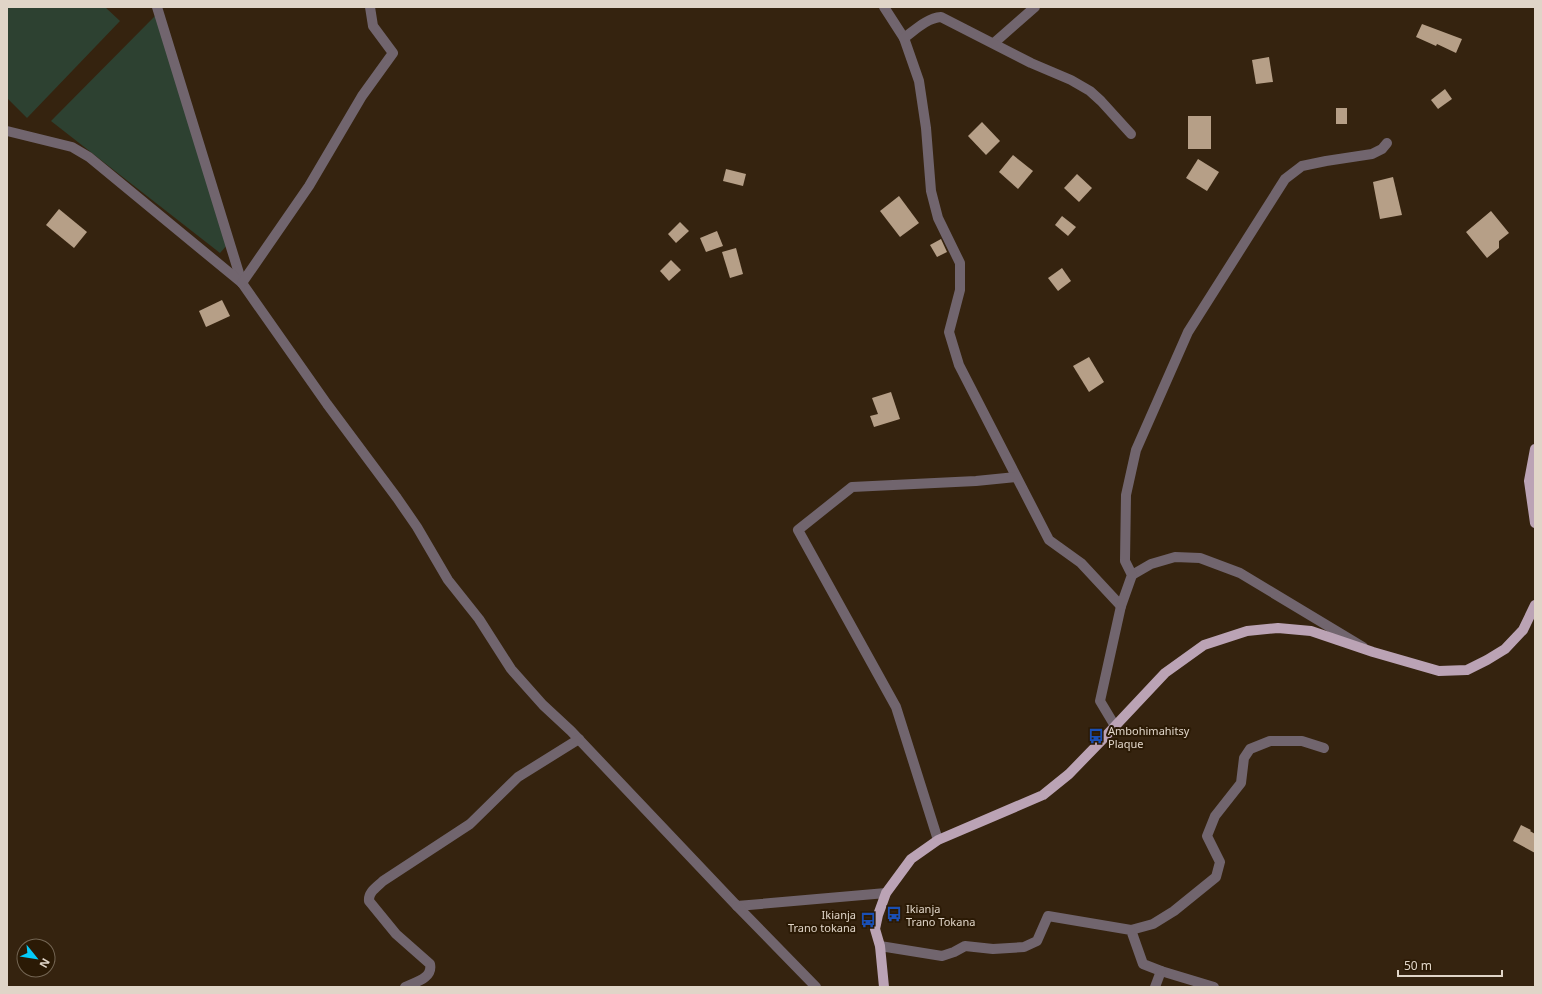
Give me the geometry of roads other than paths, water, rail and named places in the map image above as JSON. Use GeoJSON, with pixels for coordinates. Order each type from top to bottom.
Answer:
{"type":"FeatureCollection","features":[{"type":"Feature","properties":{"kind":"main road"},"geometry":{"type":"LineString","coordinates":[[1535,449],[1529,481],[1535,523]]}},
{"type":"Feature","properties":{"kind":"main road"},"geometry":{"type":"LineString","coordinates":[[884,987],[880,946],[875,929],[878,915],[886,893],[911,859],[938,840],[1043,795],[1068,774],[1164,673],[1204,645],[1247,631],[1278,628],[1311,631],[1373,652],[1439,671],[1467,670],[1505,649],[1523,630],[1535,605]]}},
{"type":"Feature","properties":{"kind":"street"},"geometry":{"type":"LineString","coordinates":[[157,7],[242,283]]}},
{"type":"Feature","properties":{"kind":"street"},"geometry":{"type":"LineString","coordinates":[[242,283],[309,186],[362,96],[393,53],[373,26],[370,7]]}},
{"type":"Feature","properties":{"kind":"street"},"geometry":{"type":"LineString","coordinates":[[884,7],[904,38],[919,81],[926,128],[931,191],[938,218],[960,263],[960,290],[949,332],[959,365],[1048,540],[1081,563],[1121,606]]}},
{"type":"Feature","properties":{"kind":"street"},"geometry":{"type":"LineString","coordinates":[[994,43],[1035,7]]}},
{"type":"Feature","properties":{"kind":"street"},"geometry":{"type":"LineString","coordinates":[[904,38],[929,20],[941,17],[1031,63],[1090,90],[1130,134]]}},
{"type":"Feature","properties":{"kind":"street"},"geometry":{"type":"LineString","coordinates":[[7,131],[72,147],[89,157],[242,283],[327,404],[401,504],[448,580],[479,619],[511,669],[543,705],[816,987]]}},
{"type":"Feature","properties":{"kind":"street"},"geometry":{"type":"LineString","coordinates":[[1132,575],[1126,561],[1126,495],[1136,450],[1188,332],[1285,179],[1302,166],[1372,154],[1382,149],[1387,143]]}},
{"type":"Feature","properties":{"kind":"street"},"geometry":{"type":"LineString","coordinates":[[938,840],[896,708],[798,530],[852,487],[976,481],[1016,477]]}},
{"type":"Feature","properties":{"kind":"street"},"geometry":{"type":"LineString","coordinates":[[1115,726],[1100,701],[1121,606],[1132,575],[1151,564],[1175,557],[1200,558],[1240,573],[1373,652]]}},
{"type":"Feature","properties":{"kind":"street"},"geometry":{"type":"LineString","coordinates":[[406,987],[428,976],[431,970],[430,964],[396,934],[369,902],[372,891],[383,881],[470,824],[518,777],[578,740]]}},
{"type":"Feature","properties":{"kind":"street"},"geometry":{"type":"LineString","coordinates":[[880,946],[942,956],[965,946],[993,949],[1024,947],[1037,941],[1048,916],[1131,930],[1153,924],[1168,915],[1216,877],[1220,862],[1207,836],[1215,816],[1241,783],[1244,758],[1250,749],[1270,741],[1302,741],[1324,748]]}},
{"type":"Feature","properties":{"kind":"street"},"geometry":{"type":"LineString","coordinates":[[737,906],[886,893]]}},
{"type":"Feature","properties":{"kind":"street"},"geometry":{"type":"LineString","coordinates":[[1131,930],[1144,964],[1160,971],[1214,987]]}},
{"type":"Feature","properties":{"kind":"street"},"geometry":{"type":"LineString","coordinates":[[1155,987],[1160,971]]}},
{"type":"Feature","properties":{"kind":"place","name":"Ambohimahitsy Plaque"},"geometry":{"type":"Point","coordinates":[1096,736]}},
{"type":"Feature","properties":{"kind":"place","name":"Ikianja Trano Tokana"},"geometry":{"type":"Point","coordinates":[894,914]}},
{"type":"Feature","properties":{"kind":"place","name":"Ikianja Trano tokana"},"geometry":{"type":"Point","coordinates":[868,920]}}]}
